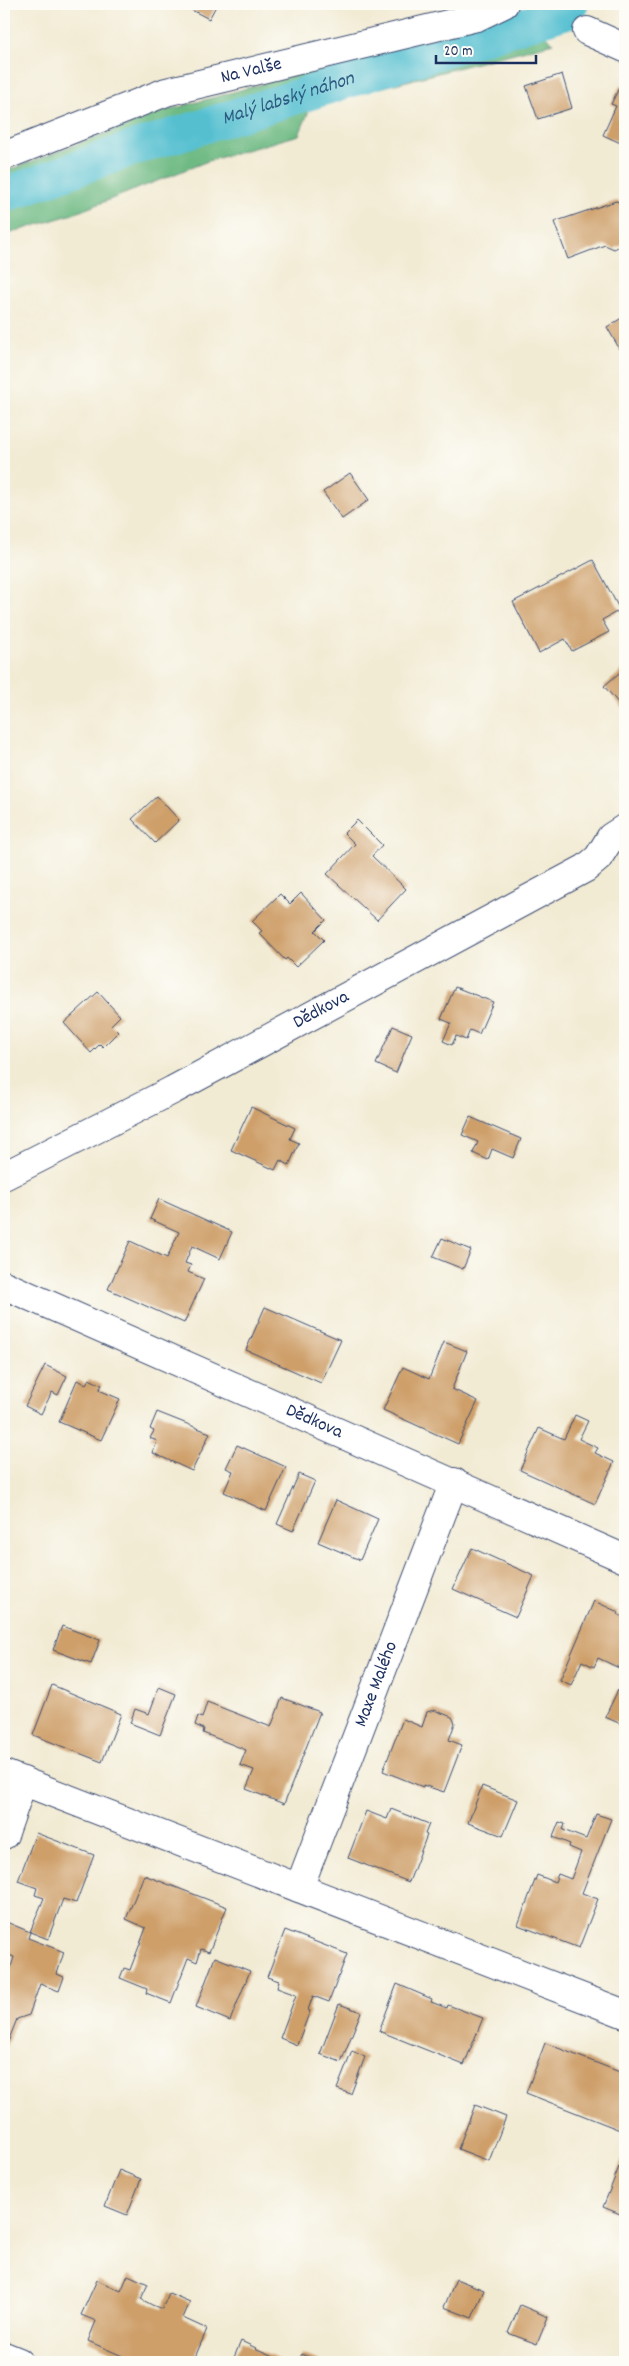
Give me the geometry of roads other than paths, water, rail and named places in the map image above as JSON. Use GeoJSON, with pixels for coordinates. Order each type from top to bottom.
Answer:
{"type":"FeatureCollection","features":[{"type":"Feature","properties":{"kind":"street","name":"Na Valše"},"geometry":{"type":"LineString","coordinates":[[4,156],[166,92],[477,17],[504,4]]}},
{"type":"Feature","properties":{"kind":"street"},"geometry":{"type":"LineString","coordinates":[[587,31],[625,48]]}},
{"type":"Feature","properties":{"kind":"street","name":"Dědkova"},"geometry":{"type":"LineString","coordinates":[[4,1176],[173,1090],[586,868],[598,858],[611,837],[625,828]]}},
{"type":"Feature","properties":{"kind":"street","name":"Dědkova"},"geometry":{"type":"LineString","coordinates":[[4,1285],[625,1559]]}},
{"type":"Feature","properties":{"kind":"street","name":"Maxe Malého"},"geometry":{"type":"LineString","coordinates":[[299,1888],[454,1482]]}},
{"type":"Feature","properties":{"kind":"street"},"geometry":{"type":"LineString","coordinates":[[4,1835],[13,1778],[625,2014]]}},
{"type":"Feature","properties":{"kind":"street"},"geometry":{"type":"LineString","coordinates":[[4,2356],[19,2362]]}},
{"type":"Feature","properties":{"kind":"waterway","name":"Malý labský náhon"},"geometry":{"type":"LineString","coordinates":[[4,195],[125,151],[568,11],[571,4]]}}]}
